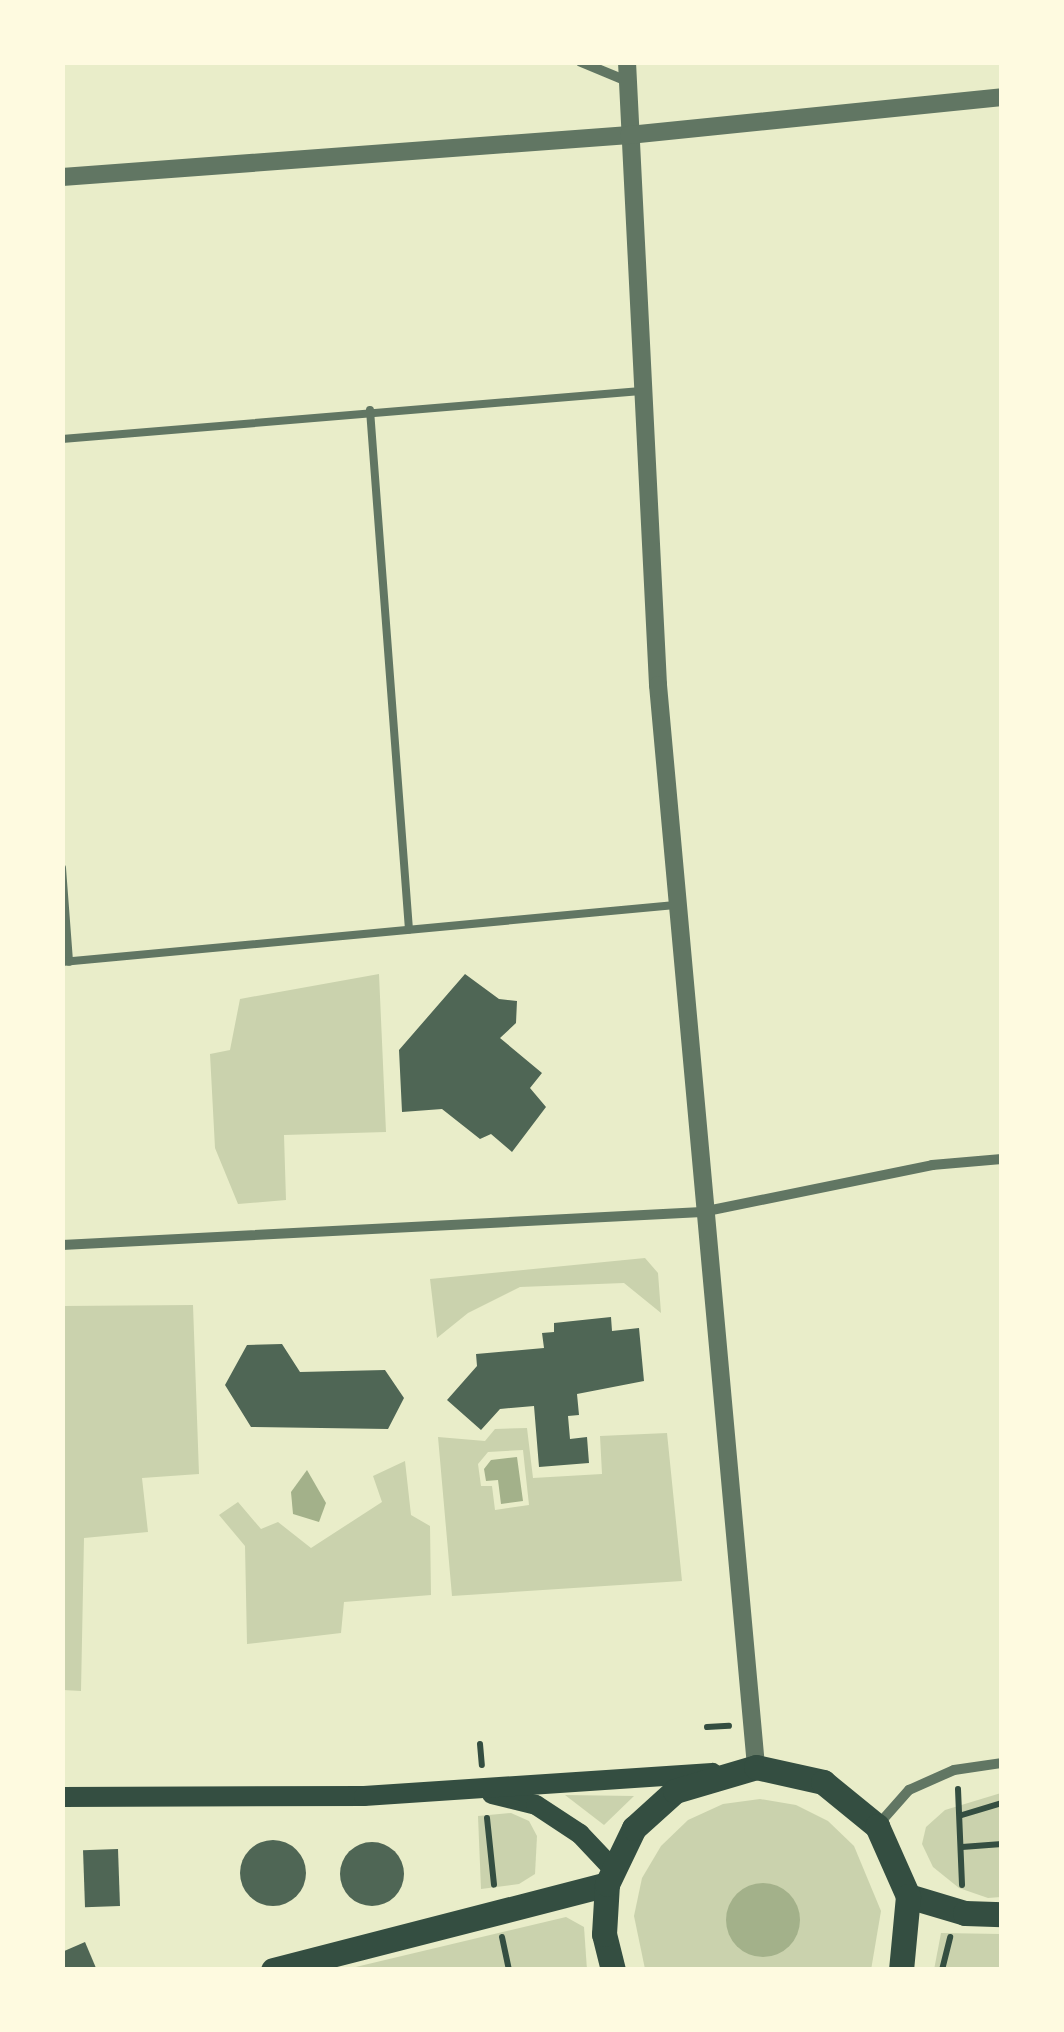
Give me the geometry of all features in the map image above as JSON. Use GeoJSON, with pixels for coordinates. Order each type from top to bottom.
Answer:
{"type":"FeatureCollection","features":[{"type":"Feature","properties":{"kind":"main road"},"geometry":{"type":"LineString","coordinates":[[62,1797],[485,1792],[564,1779],[718,1773],[756,1767],[823,1782],[877,1826],[908,1896],[902,1970]]}},
{"type":"Feature","properties":{"kind":"main road"},"geometry":{"type":"LineString","coordinates":[[612,1970],[604,1934],[610,1876],[648,1811],[675,1790],[718,1773]]}},
{"type":"Feature","properties":{"kind":"main road"},"geometry":{"type":"LineString","coordinates":[[485,1792],[536,1805],[580,1834],[610,1876]]}},
{"type":"Feature","properties":{"kind":"main road"},"geometry":{"type":"LineString","coordinates":[[273,1970],[496,1913],[610,1876]]}},
{"type":"Feature","properties":{"kind":"main road"},"geometry":{"type":"LineString","coordinates":[[908,1896],[956,1911],[1002,1914]]}},
{"type":"Feature","properties":{"kind":"street"},"geometry":{"type":"LineString","coordinates":[[580,62],[627,72],[640,390],[675,905],[756,1767]]}},
{"type":"Feature","properties":{"kind":"street"},"geometry":{"type":"LineString","coordinates":[[62,178],[629,135],[1002,97]]}},
{"type":"Feature","properties":{"kind":"street"},"geometry":{"type":"LineString","coordinates":[[62,1245],[702,1212],[932,1165],[1002,1159]]}},
{"type":"Feature","properties":{"kind":"street"},"geometry":{"type":"LineString","coordinates":[[877,1826],[909,1790],[954,1770],[1002,1764]]}},
{"type":"Feature","properties":{"kind":"lane"},"geometry":{"type":"LineString","coordinates":[[62,438],[640,390]]}},
{"type":"Feature","properties":{"kind":"lane"},"geometry":{"type":"LineString","coordinates":[[370,410],[410,930]]}},
{"type":"Feature","properties":{"kind":"lane"},"geometry":{"type":"LineString","coordinates":[[62,868],[66,962],[675,905]]}},
{"type":"Feature","properties":{"kind":"path"},"geometry":{"type":"LineString","coordinates":[[480,1744],[496,1913],[509,1970]]}},
{"type":"Feature","properties":{"kind":"path"},"geometry":{"type":"LineString","coordinates":[[942,1970],[956,1911],[962,1847],[962,1815],[954,1770]]}},
{"type":"Feature","properties":{"kind":"path"},"geometry":{"type":"LineString","coordinates":[[962,1815],[1002,1803]]}},
{"type":"Feature","properties":{"kind":"path"},"geometry":{"type":"LineString","coordinates":[[962,1847],[1002,1844]]}},
{"type":"Feature","properties":{"kind":"shaded area"},"geometry":{"type":"Polygon","coordinates":[[[379,974],[386,1132],[284,1135],[286,1200],[238,1204],[215,1148],[210,1054],[230,1050],[240,999],[379,974]]]}},
{"type":"Feature","properties":{"kind":"shaded area"},"geometry":{"type":"Polygon","coordinates":[[[645,1258],[658,1273],[661,1313],[624,1283],[520,1287],[468,1313],[437,1338],[430,1279],[645,1258]]]}},
{"type":"Feature","properties":{"kind":"shaded area"},"geometry":{"type":"Polygon","coordinates":[[[193,1305],[199,1474],[142,1478],[148,1532],[84,1538],[81,1691],[63,1690],[63,1306],[193,1305]]]}},
{"type":"Feature","properties":{"kind":"shaded area"},"geometry":{"type":"Polygon","coordinates":[[[527,1428],[533,1478],[602,1474],[600,1436],[667,1433],[682,1581],[452,1596],[438,1437],[485,1441],[495,1429],[527,1428]],[[523,1450],[488,1452],[478,1464],[481,1486],[492,1486],[495,1510],[529,1505],[523,1450]]]}},
{"type":"Feature","properties":{"kind":"shaded area"},"geometry":{"type":"Polygon","coordinates":[[[517,1457],[523,1501],[501,1504],[498,1480],[486,1481],[484,1469],[491,1460],[517,1457]]]}},
{"type":"Feature","properties":{"kind":"shaded area"},"geometry":{"type":"Polygon","coordinates":[[[405,1461],[411,1515],[430,1526],[431,1595],[344,1602],[341,1633],[247,1644],[245,1546],[219,1515],[238,1502],[261,1529],[278,1522],[311,1548],[382,1502],[373,1476],[405,1461]]]}},
{"type":"Feature","properties":{"kind":"shaded area"},"geometry":{"type":"Polygon","coordinates":[[[307,1470],[326,1503],[319,1522],[293,1514],[291,1492],[307,1470]]]}},
{"type":"Feature","properties":{"kind":"shaded area"},"geometry":{"type":"Polygon","coordinates":[[[1001,1793],[1001,1897],[988,1898],[959,1888],[933,1867],[922,1844],[926,1827],[945,1810],[1001,1793]]]}},
{"type":"Feature","properties":{"kind":"shaded area"},"geometry":{"type":"Polygon","coordinates":[[[565,1795],[634,1796],[604,1825],[565,1795]]]}},
{"type":"Feature","properties":{"kind":"shaded area"},"geometry":{"type":"Polygon","coordinates":[[[760,1799],[796,1805],[828,1821],[854,1846],[881,1911],[871,1970],[645,1969],[634,1916],[642,1878],[661,1846],[688,1820],[723,1804],[760,1799]]]}},
{"type":"Feature","properties":{"kind":"shaded area"},"geometry":{"type":"Polygon","coordinates":[[[511,1813],[529,1821],[537,1836],[535,1874],[519,1884],[481,1889],[478,1816],[511,1813]]]}},
{"type":"Feature","properties":{"kind":"shaded area"},"geometry":{"type":"Polygon","coordinates":[[[763,1883],[789,1894],[800,1920],[789,1946],[763,1957],[737,1946],[726,1920],[737,1894],[763,1883]]]}},
{"type":"Feature","properties":{"kind":"shaded area"},"geometry":{"type":"Polygon","coordinates":[[[566,1917],[584,1927],[587,1970],[343,1970],[566,1917]]]}},
{"type":"Feature","properties":{"kind":"shaded area"},"geometry":{"type":"Polygon","coordinates":[[[941,1933],[1001,1934],[1001,1969],[934,1970],[941,1933]]]}},
{"type":"Feature","properties":{"kind":"building"},"geometry":{"type":"Polygon","coordinates":[[[465,974],[499,999],[517,1001],[516,1023],[500,1038],[542,1073],[530,1088],[546,1107],[512,1152],[491,1134],[480,1139],[442,1109],[402,1112],[399,1050],[465,974]]]}},
{"type":"Feature","properties":{"kind":"building"},"geometry":{"type":"Polygon","coordinates":[[[611,1317],[612,1331],[639,1328],[644,1381],[577,1394],[579,1415],[568,1416],[570,1439],[587,1437],[589,1463],[539,1467],[534,1406],[500,1409],[481,1430],[447,1400],[477,1366],[476,1354],[544,1348],[542,1333],[554,1332],[554,1323],[611,1317]]]}},
{"type":"Feature","properties":{"kind":"building"},"geometry":{"type":"Polygon","coordinates":[[[282,1344],[300,1372],[385,1370],[404,1398],[388,1429],[251,1427],[225,1385],[247,1345],[282,1344]]]}},
{"type":"Feature","properties":{"kind":"building"},"geometry":{"type":"Polygon","coordinates":[[[273,1840],[286,1842],[296,1850],[304,1860],[304,1886],[296,1896],[286,1904],[273,1906],[260,1904],[250,1896],[242,1886],[240,1873],[242,1860],[250,1850],[260,1842],[273,1840]]]}},
{"type":"Feature","properties":{"kind":"building"},"geometry":{"type":"Polygon","coordinates":[[[372,1842],[395,1851],[404,1874],[395,1897],[372,1906],[349,1897],[340,1874],[349,1851],[372,1842]]]}},
{"type":"Feature","properties":{"kind":"building"},"geometry":{"type":"Polygon","coordinates":[[[118,1849],[120,1906],[85,1907],[83,1850],[118,1849]]]}},
{"type":"Feature","properties":{"kind":"building"},"geometry":{"type":"Polygon","coordinates":[[[85,1942],[96,1968],[65,1970],[62,1952],[85,1942]]]}}]}
